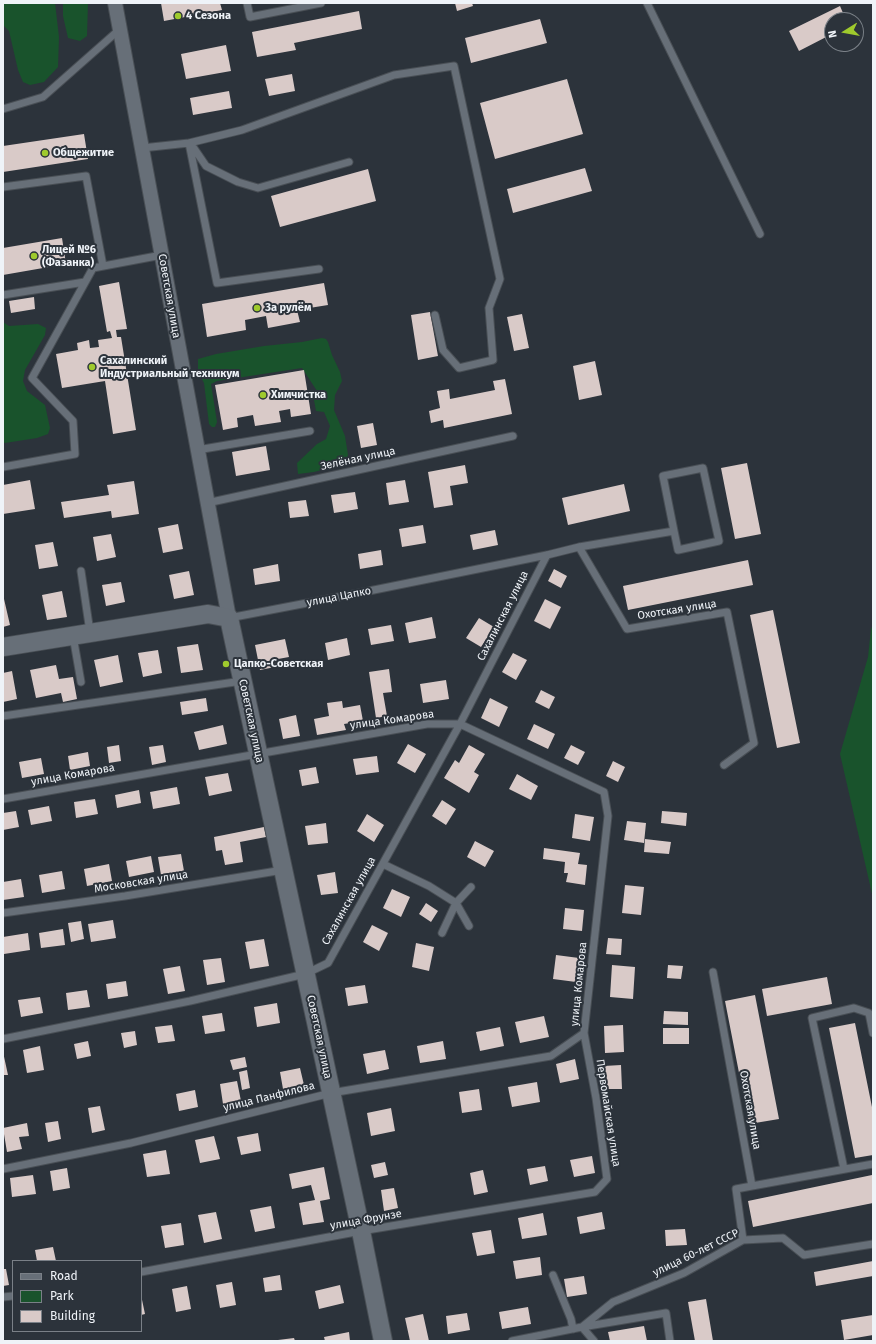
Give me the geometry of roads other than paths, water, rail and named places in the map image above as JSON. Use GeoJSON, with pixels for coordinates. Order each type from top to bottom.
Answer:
{"type":"FeatureCollection","features":[{"type":"Feature","properties":{"kind":"street","name":"Советская улица"},"geometry":{"type":"LineString","coordinates":[[115,3],[228,618],[361,1231],[383,1341]]}},
{"type":"Feature","properties":{"kind":"street","name":"улица Цапко"},"geometry":{"type":"LineString","coordinates":[[3,647],[208,614],[228,618]]}},
{"type":"Feature","properties":{"kind":"lane"},"geometry":{"type":"LineString","coordinates":[[247,3],[250,17],[320,3]]}},
{"type":"Feature","properties":{"kind":"lane"},"geometry":{"type":"LineString","coordinates":[[647,3],[760,234]]}},
{"type":"Feature","properties":{"kind":"lane"},"geometry":{"type":"LineString","coordinates":[[3,109],[43,97],[120,29]]}},
{"type":"Feature","properties":{"kind":"lane"},"geometry":{"type":"LineString","coordinates":[[142,148],[189,143],[242,130],[394,75],[454,66],[500,279],[489,308],[494,360],[459,368],[443,350],[435,314]]}},
{"type":"Feature","properties":{"kind":"lane"},"geometry":{"type":"LineString","coordinates":[[189,143],[206,166],[238,182],[258,188],[350,162]]}},
{"type":"Feature","properties":{"kind":"lane"},"geometry":{"type":"LineString","coordinates":[[189,143],[217,283],[319,269]]}},
{"type":"Feature","properties":{"kind":"lane"},"geometry":{"type":"LineString","coordinates":[[3,187],[86,176],[104,266]]}},
{"type":"Feature","properties":{"kind":"lane"},"geometry":{"type":"LineString","coordinates":[[3,467],[75,454],[73,421],[32,378],[93,268],[162,255]]}},
{"type":"Feature","properties":{"kind":"lane"},"geometry":{"type":"LineString","coordinates":[[3,295],[85,282]]}},
{"type":"Feature","properties":{"kind":"lane"},"geometry":{"type":"LineString","coordinates":[[198,450],[310,432]]}},
{"type":"Feature","properties":{"kind":"lane","name":"Зелёная улица"},"geometry":{"type":"LineString","coordinates":[[207,503],[513,436]]}},
{"type":"Feature","properties":{"kind":"lane"},"geometry":{"type":"LineString","coordinates":[[703,468],[719,541],[678,550],[674,531],[663,476],[703,468]]}},
{"type":"Feature","properties":{"kind":"lane","name":"улица Цапко"},"geometry":{"type":"LineString","coordinates":[[228,618],[579,547],[674,531]]}},
{"type":"Feature","properties":{"kind":"lane","name":"Охотская улица"},"geometry":{"type":"LineString","coordinates":[[579,547],[627,629],[728,612],[754,743],[724,765]]}},
{"type":"Feature","properties":{"kind":"lane","name":"Сахалинская улица"},"geometry":{"type":"LineString","coordinates":[[3,1039],[190,1001],[305,974],[328,962],[460,724],[547,554]]}},
{"type":"Feature","properties":{"kind":"lane"},"geometry":{"type":"LineString","coordinates":[[80,682],[82,634],[81,571]]}},
{"type":"Feature","properties":{"kind":"lane"},"geometry":{"type":"LineString","coordinates":[[3,716],[242,681]]}},
{"type":"Feature","properties":{"kind":"lane","name":"улица Комарова"},"geometry":{"type":"LineString","coordinates":[[3,799],[427,724],[460,724],[604,792],[608,816],[584,1033]]}},
{"type":"Feature","properties":{"kind":"lane"},"geometry":{"type":"LineString","coordinates":[[382,864],[429,886],[456,903],[469,926]]}},
{"type":"Feature","properties":{"kind":"lane","name":"Московская улица"},"geometry":{"type":"LineString","coordinates":[[3,913],[125,896],[283,870]]}},
{"type":"Feature","properties":{"kind":"lane"},"geometry":{"type":"LineString","coordinates":[[442,933],[456,903],[471,887]]}},
{"type":"Feature","properties":{"kind":"lane","name":"Охотская улица"},"geometry":{"type":"LineString","coordinates":[[713,972],[752,1186]]}},
{"type":"Feature","properties":{"kind":"lane"},"geometry":{"type":"LineString","coordinates":[[844,1169],[812,1018],[854,1008],[869,1013],[873,1033]]}},
{"type":"Feature","properties":{"kind":"lane","name":"улица Панфилова"},"geometry":{"type":"LineString","coordinates":[[3,1169],[131,1143],[331,1093],[551,1056],[584,1033]]}},
{"type":"Feature","properties":{"kind":"lane","name":"Первомайская улица"},"geometry":{"type":"LineString","coordinates":[[584,1033],[596,1098],[607,1179],[596,1192]]}},
{"type":"Feature","properties":{"kind":"lane"},"geometry":{"type":"LineString","coordinates":[[743,1240],[736,1189],[873,1164]]}},
{"type":"Feature","properties":{"kind":"lane","name":"улица Фрунзе"},"geometry":{"type":"LineString","coordinates":[[142,1272],[361,1231],[596,1192]]}},
{"type":"Feature","properties":{"kind":"lane","name":"улица 60-лет СССР"},"geometry":{"type":"LineString","coordinates":[[512,1341],[582,1327],[613,1302],[684,1273],[743,1240],[783,1238],[804,1255],[873,1244]]}},
{"type":"Feature","properties":{"kind":"lane"},"geometry":{"type":"LineString","coordinates":[[553,1275],[571,1320],[573,1329]]}},
{"type":"Feature","properties":{"kind":"lane"},"geometry":{"type":"LineString","coordinates":[[582,1327],[666,1313],[670,1341]]}},
{"type":"Feature","properties":{"kind":"lane"},"geometry":{"type":"LineString","coordinates":[[582,1327],[594,1341]]}},
{"type":"Feature","properties":{"kind":"place","name":"4 Сезона"},"geometry":{"type":"Point","coordinates":[178,16]}},
{"type":"Feature","properties":{"kind":"place","name":"Общежитие"},"geometry":{"type":"Point","coordinates":[45,153]}},
{"type":"Feature","properties":{"kind":"place","name":"Лицей №6 (Фазанка)"},"geometry":{"type":"Point","coordinates":[34,256]}},
{"type":"Feature","properties":{"kind":"place","name":"За рулём"},"geometry":{"type":"Point","coordinates":[257,308]}},
{"type":"Feature","properties":{"kind":"place","name":"Сахалинский Индустриальный техникум"},"geometry":{"type":"Point","coordinates":[92,367]}},
{"type":"Feature","properties":{"kind":"place","name":"Химчистка"},"geometry":{"type":"Point","coordinates":[263,395]}},
{"type":"Feature","properties":{"kind":"place","name":"Цапко-Советская"},"geometry":{"type":"Point","coordinates":[226,664]}}]}
